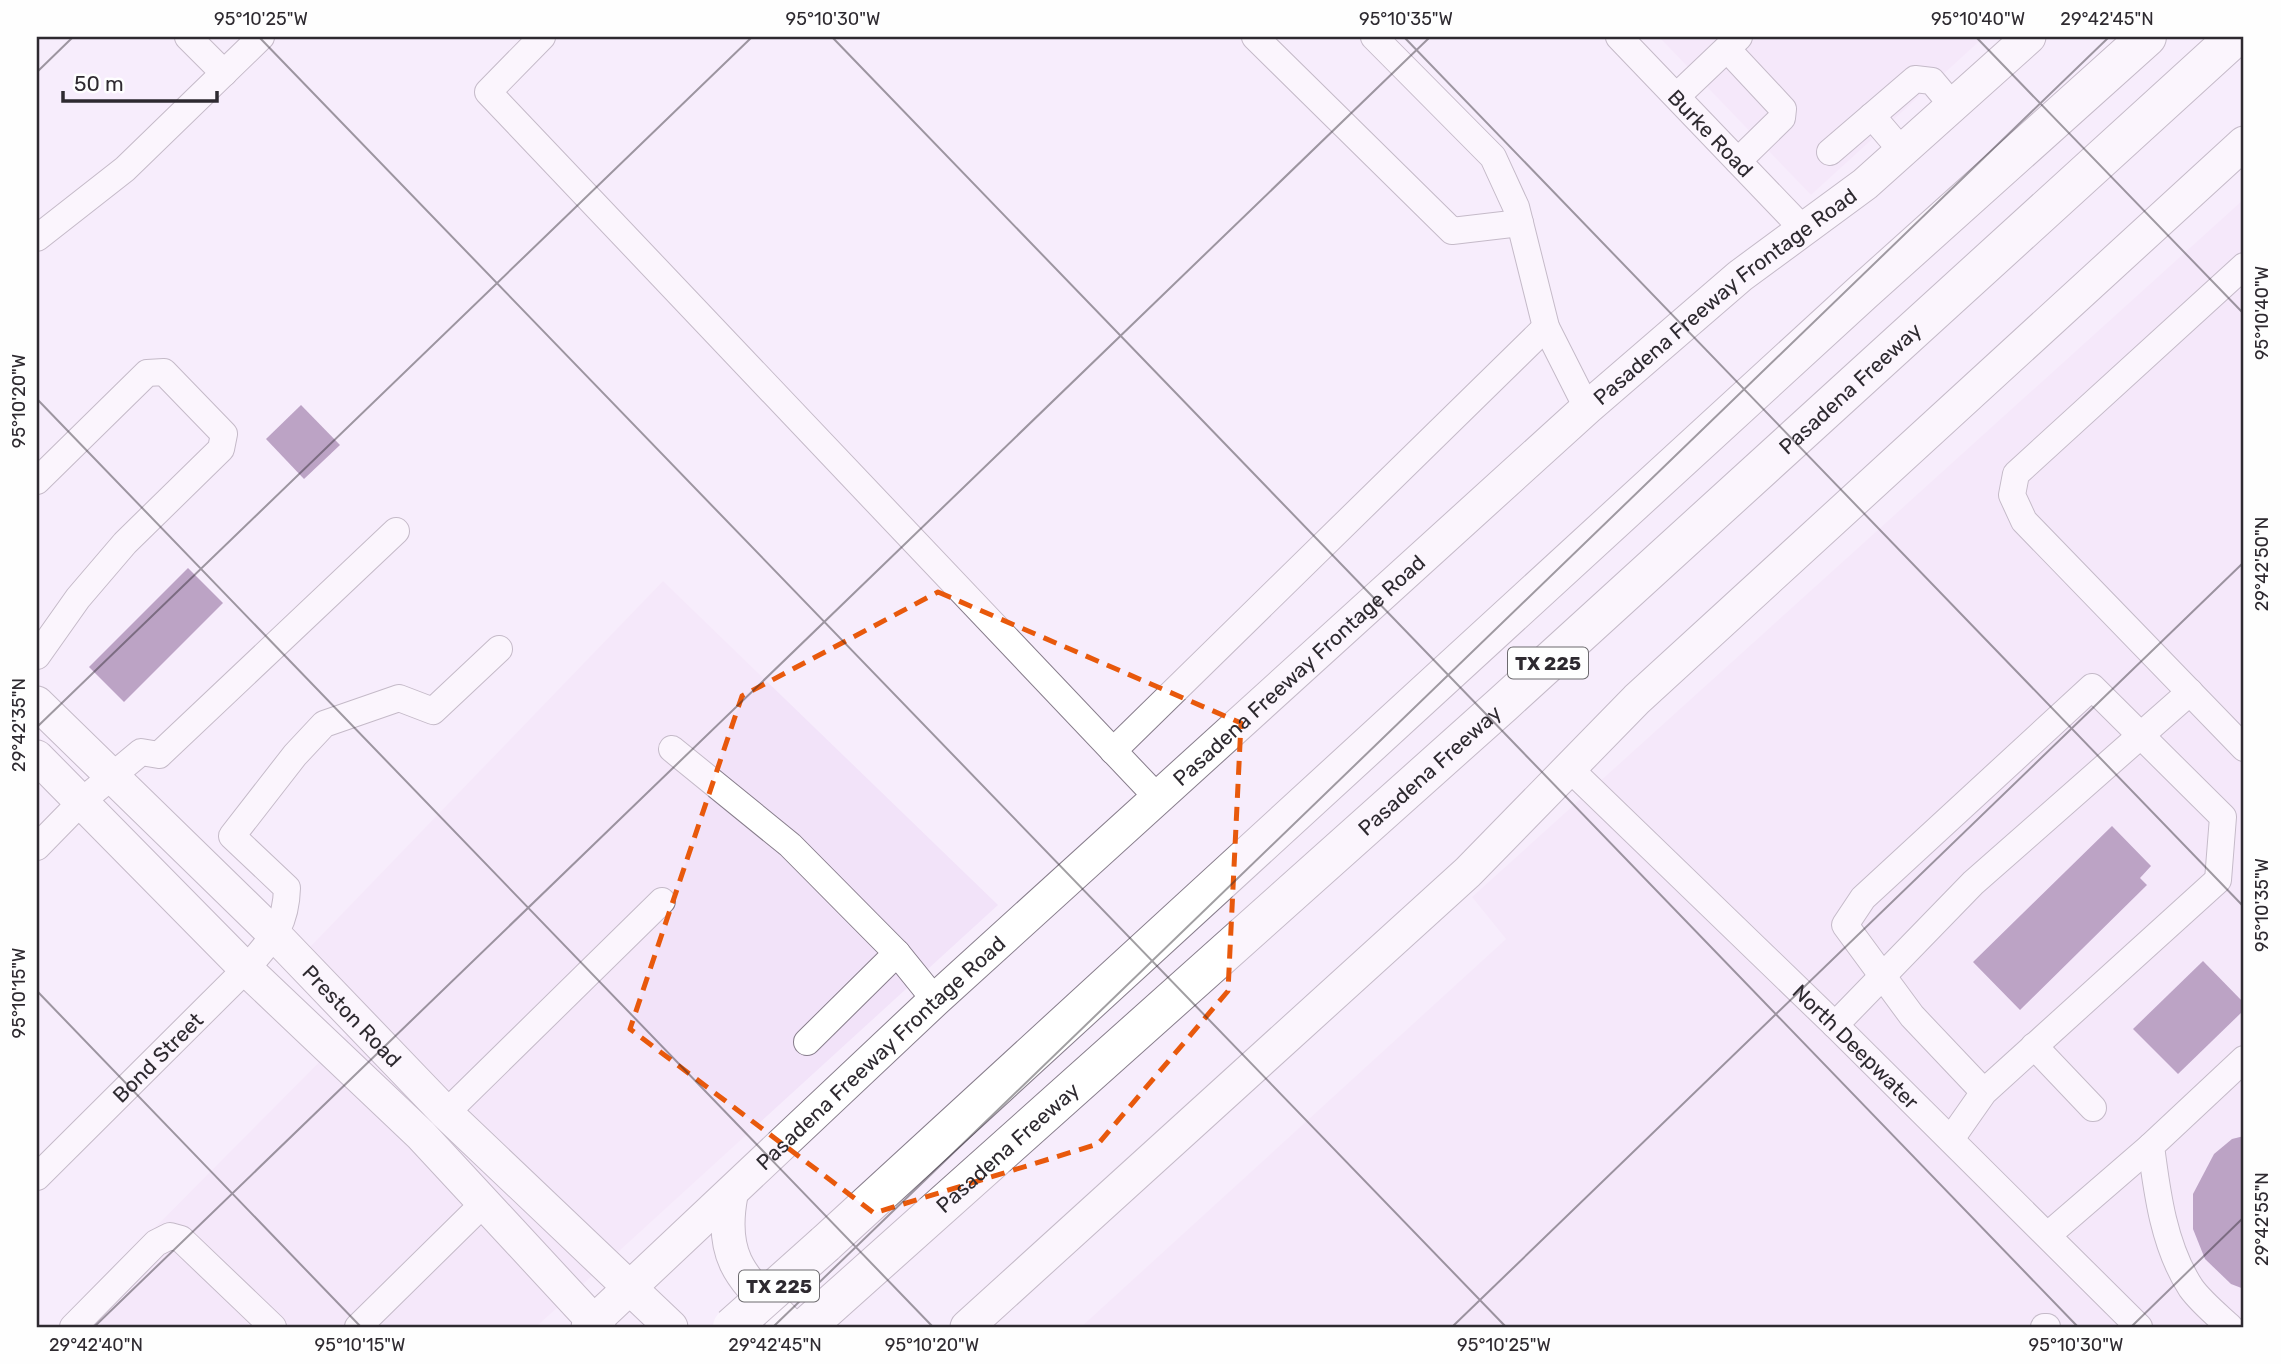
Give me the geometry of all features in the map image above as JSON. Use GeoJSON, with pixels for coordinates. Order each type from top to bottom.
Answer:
{"type":"FeatureCollection","features":[{"type":"Feature","properties":{"kind":"highway","name":"TX 225"},"geometry":{"type":"LineString","coordinates":[[732,1327],[1853,301],[2147,37]]}},
{"type":"Feature","properties":{"kind":"highway","name":"Pasadena Freeway"},"geometry":{"type":"LineString","coordinates":[[806,1327],[1492,714],[2235,37]]}},
{"type":"Feature","properties":{"kind":"main road","name":"Pasadena Freeway Frontage Road"},"geometry":{"type":"LineString","coordinates":[[594,1325],[629,1287],[731,1195],[935,1000],[1587,408],[1690,317],[1902,152],[2029,37]]}},
{"type":"Feature","properties":{"kind":"main road"},"geometry":{"type":"LineString","coordinates":[[967,1327],[1468,872],[1571,770],[1637,699],[2244,144]]}},
{"type":"Feature","properties":{"kind":"main road","name":"Preston Road"},"geometry":{"type":"LineString","coordinates":[[37,703],[275,935],[446,1113],[671,1327]]}},
{"type":"Feature","properties":{"kind":"main road","name":"Preston Road"},"geometry":{"type":"LineString","coordinates":[[37,757],[246,969],[421,1135],[485,1202],[594,1325]]}},
{"type":"Feature","properties":{"kind":"main road"},"geometry":{"type":"LineString","coordinates":[[421,1135],[446,1113]]}},
{"type":"Feature","properties":{"kind":"main road"},"geometry":{"type":"LineString","coordinates":[[731,1195],[726,1223],[728,1249],[743,1276],[791,1327]]}},
{"type":"Feature","properties":{"kind":"street"},"geometry":{"type":"LineString","coordinates":[[188,37],[224,73]]}},
{"type":"Feature","properties":{"kind":"street"},"geometry":{"type":"LineString","coordinates":[[37,238],[125,169],[261,37]]}},
{"type":"Feature","properties":{"kind":"street"},"geometry":{"type":"LineString","coordinates":[[542,37],[488,92],[1158,798]]}},
{"type":"Feature","properties":{"kind":"street"},"geometry":{"type":"LineString","coordinates":[[1255,37],[1452,231],[1520,223]]}},
{"type":"Feature","properties":{"kind":"street"},"geometry":{"type":"LineString","coordinates":[[1374,37],[1493,157],[1520,223],[1546,327],[1587,408]]}},
{"type":"Feature","properties":{"kind":"street","name":"Burke Road"},"geometry":{"type":"LineString","coordinates":[[1619,37],[1804,230]]}},
{"type":"Feature","properties":{"kind":"street"},"geometry":{"type":"LineString","coordinates":[[1676,96],[1733,43],[1783,109],[1782,118],[1738,161]]}},
{"type":"Feature","properties":{"kind":"street"},"geometry":{"type":"LineString","coordinates":[[1830,152],[1915,79],[1932,80],[1953,106]]}},
{"type":"Feature","properties":{"kind":"street"},"geometry":{"type":"LineString","coordinates":[[1872,116],[1902,152]]}},
{"type":"Feature","properties":{"kind":"street"},"geometry":{"type":"LineString","coordinates":[[2240,737],[2190,692],[2024,521],[2012,495],[2016,474],[2244,266]]}},
{"type":"Feature","properties":{"kind":"street"},"geometry":{"type":"LineString","coordinates":[[1113,751],[1546,327]]}},
{"type":"Feature","properties":{"kind":"street"},"geometry":{"type":"LineString","coordinates":[[37,481],[147,373],[164,372],[223,434],[221,449],[125,543],[78,598],[37,656]]}},
{"type":"Feature","properties":{"kind":"street"},"geometry":{"type":"LineString","coordinates":[[37,847],[111,775],[141,752],[159,755],[396,531]]}},
{"type":"Feature","properties":{"kind":"street","name":"Bond Street"},"geometry":{"type":"LineString","coordinates":[[37,1178],[246,969],[275,935],[287,913],[288,888],[232,836],[295,755],[324,724],[399,698],[433,711],[499,649]]}},
{"type":"Feature","properties":{"kind":"street"},"geometry":{"type":"LineString","coordinates":[[1951,1139],[1984,1092],[2218,880],[2223,817],[2092,687],[1863,898],[1844,925],[1912,1016],[1984,1092]]}},
{"type":"Feature","properties":{"kind":"street"},"geometry":{"type":"LineString","coordinates":[[1835,1025],[1973,883],[2190,692]]}},
{"type":"Feature","properties":{"kind":"street"},"geometry":{"type":"LineString","coordinates":[[672,749],[790,845],[897,953],[935,1000]]}},
{"type":"Feature","properties":{"kind":"street","name":"North Deepwater"},"geometry":{"type":"LineString","coordinates":[[1571,770],[1835,1025],[2139,1327]]}},
{"type":"Feature","properties":{"kind":"street"},"geometry":{"type":"LineString","coordinates":[[446,1113],[662,901]]}},
{"type":"Feature","properties":{"kind":"street"},"geometry":{"type":"LineString","coordinates":[[807,1042],[897,953]]}},
{"type":"Feature","properties":{"kind":"street"},"geometry":{"type":"LineString","coordinates":[[2034,1046],[2093,1108]]}},
{"type":"Feature","properties":{"kind":"street"},"geometry":{"type":"LineString","coordinates":[[2048,1235],[2151,1146],[2244,1059]]}},
{"type":"Feature","properties":{"kind":"street"},"geometry":{"type":"LineString","coordinates":[[2151,1146],[2158,1197],[2176,1261],[2192,1289],[2230,1327]]}},
{"type":"Feature","properties":{"kind":"street"},"geometry":{"type":"LineString","coordinates":[[358,1327],[485,1202]]}},
{"type":"Feature","properties":{"kind":"street"},"geometry":{"type":"LineString","coordinates":[[74,1327],[156,1243],[170,1236],[181,1239],[273,1327]]}},
{"type":"Feature","properties":{"kind":"street"},"geometry":{"type":"LineString","coordinates":[[2205,1303],[2244,1316]]}},
{"type":"Feature","properties":{"kind":"highlighted area"},"geometry":{"type":"Polygon","coordinates":[[[938,592],[1241,723],[1228,991],[1098,1144],[874,1213],[630,1029],[742,696],[938,592]]]}},
{"type":"Feature","properties":{"kind":"shaded area"},"geometry":{"type":"Polygon","coordinates":[[[1659,37],[1984,37],[1811,195],[1659,37]]]}},
{"type":"Feature","properties":{"kind":"shaded area"},"geometry":{"type":"Polygon","coordinates":[[[2244,199],[2244,1327],[1081,1327],[1506,939],[1472,897],[2244,199]]]}},
{"type":"Feature","properties":{"kind":"shaded area"},"geometry":{"type":"Polygon","coordinates":[[[663,581],[998,905],[536,1327],[56,1327],[370,1011],[310,947],[663,581]]]}},
{"type":"Feature","properties":{"kind":"building"},"geometry":{"type":"Polygon","coordinates":[[[301,405],[340,445],[304,479],[266,439],[301,405]]]}},
{"type":"Feature","properties":{"kind":"building"},"geometry":{"type":"Polygon","coordinates":[[[188,568],[223,603],[124,702],[89,667],[188,568]]]}},
{"type":"Feature","properties":{"kind":"building"},"geometry":{"type":"Polygon","coordinates":[[[2112,826],[2151,866],[2140,878],[2147,885],[2020,1010],[1973,962],[2112,826]]]}},
{"type":"Feature","properties":{"kind":"building"},"geometry":{"type":"Polygon","coordinates":[[[2203,961],[2244,1003],[2244,1010],[2178,1074],[2133,1029],[2203,961]]]}},
{"type":"Feature","properties":{"kind":"building"},"geometry":{"type":"Polygon","coordinates":[[[2244,1136],[2244,1289],[2231,1284],[2205,1259],[2193,1229],[2193,1194],[2214,1154],[2232,1139],[2244,1136]]]}}]}
